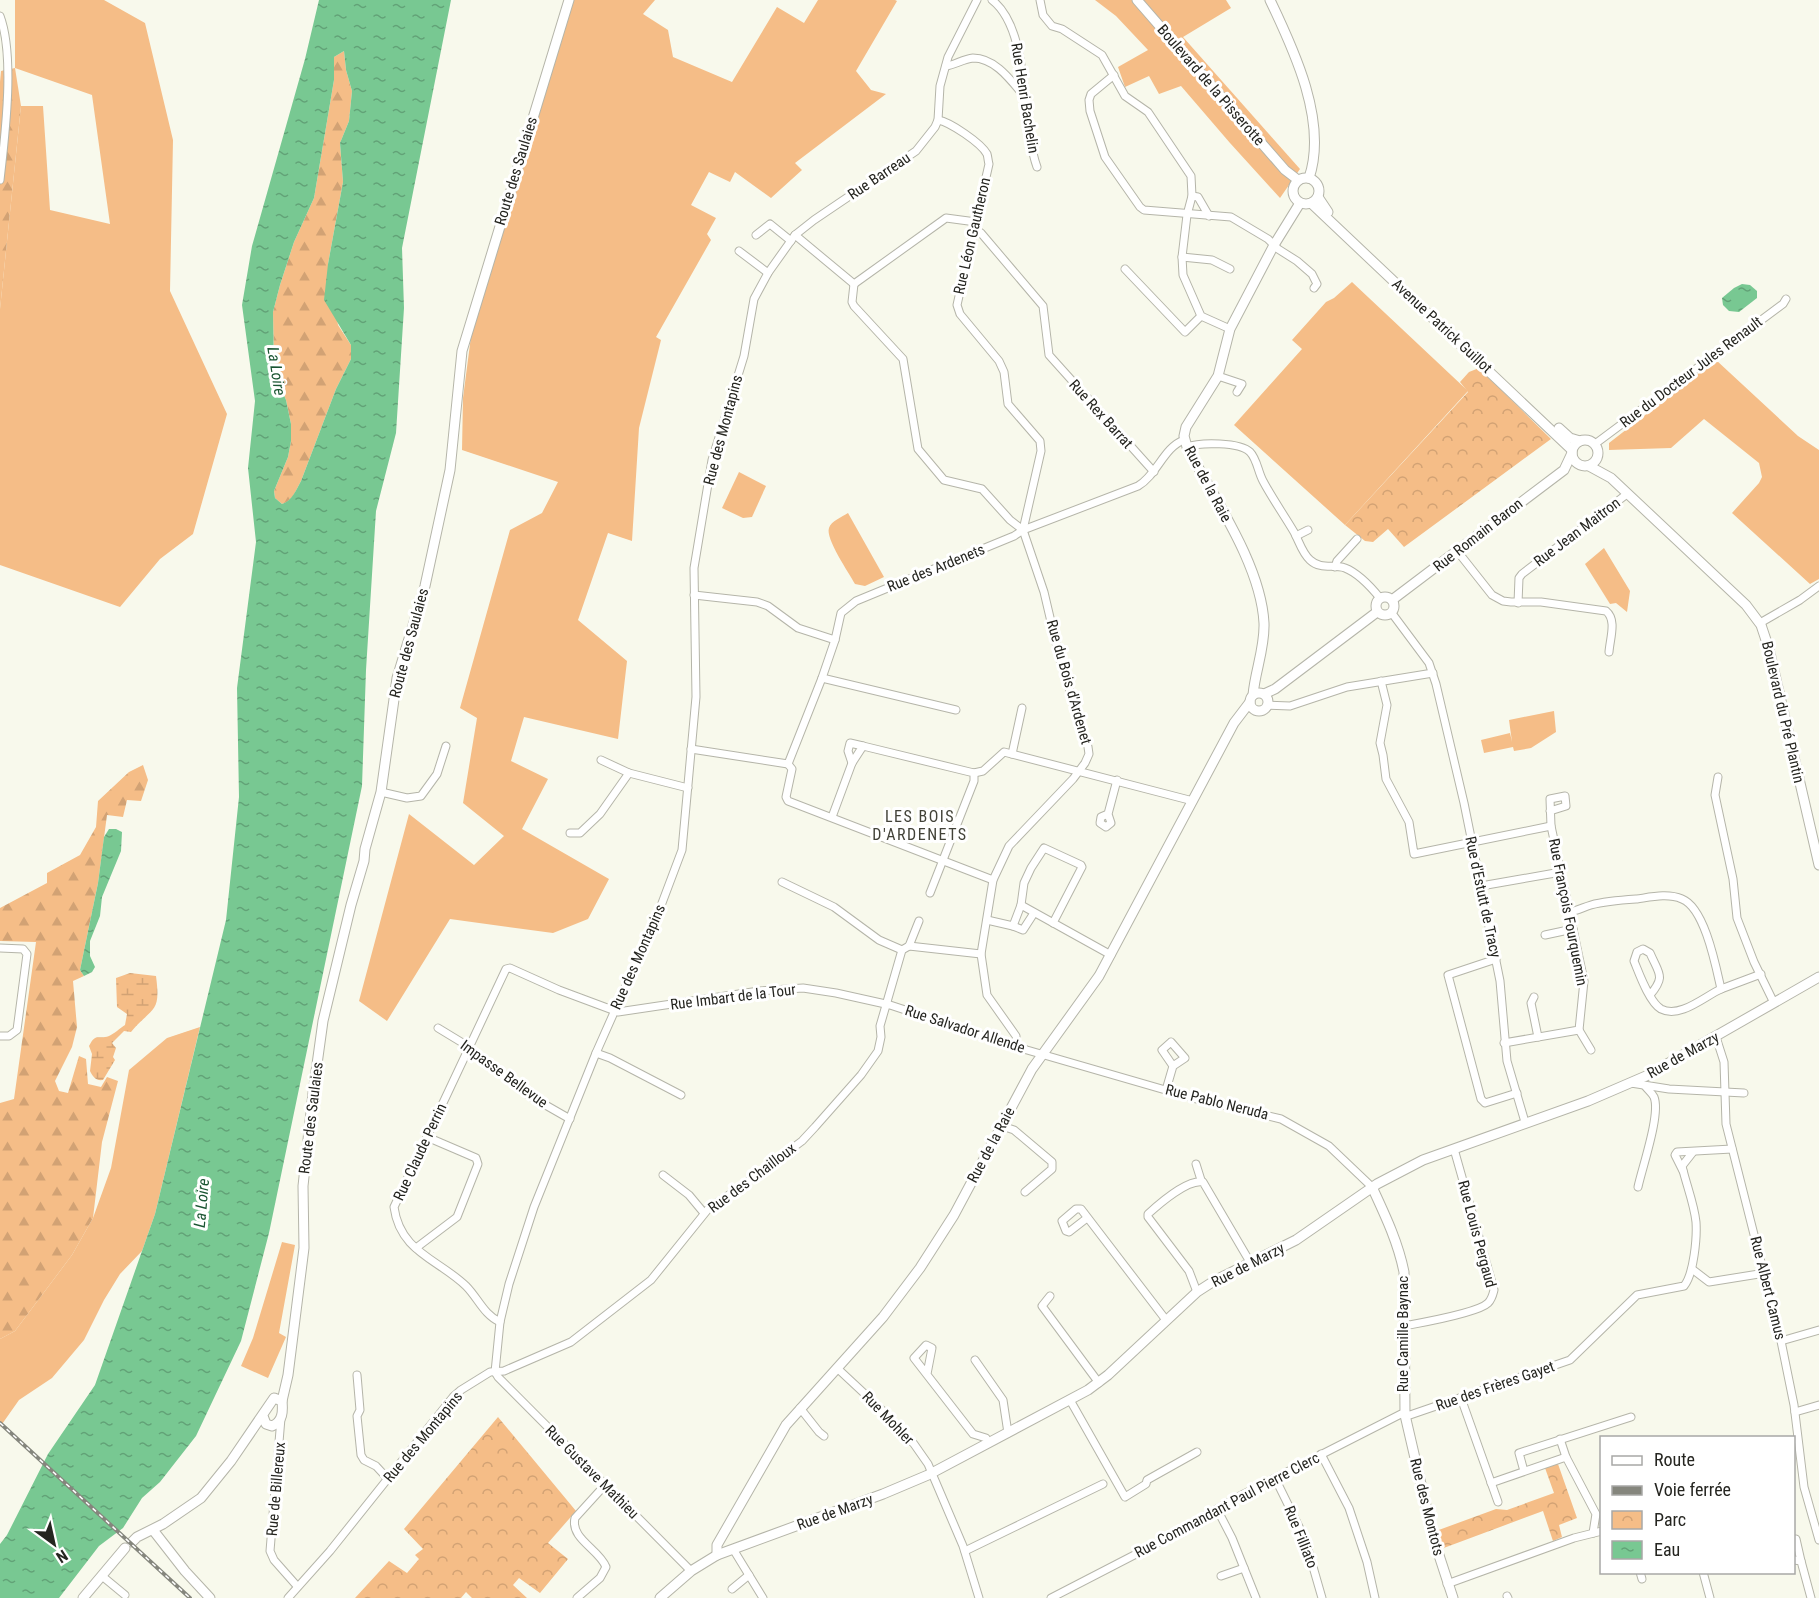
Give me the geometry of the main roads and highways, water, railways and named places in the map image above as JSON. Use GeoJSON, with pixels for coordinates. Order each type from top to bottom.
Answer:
{"type":"FeatureCollection","features":[{"type":"Feature","properties":{"kind":"water","name":"La Loire"},"geometry":{"type":"Polygon","coordinates":[[[319,0],[451,0],[402,248],[404,308],[396,433],[376,511],[366,670],[362,786],[269,1233],[241,1341],[196,1436],[160,1482],[142,1498],[123,1528],[99,1546],[59,1598],[0,1598],[0,1544],[7,1535],[48,1454],[95,1385],[155,1214],[226,920],[239,797],[237,688],[256,542],[248,468],[255,401],[242,305],[252,246],[305,59],[319,0]],[[344,51],[334,57],[334,80],[314,198],[294,242],[273,312],[274,371],[286,400],[291,424],[288,457],[274,491],[275,498],[282,504],[291,498],[301,481],[336,389],[351,359],[351,345],[324,300],[343,182],[340,143],[349,121],[352,91],[344,51]]]}},
{"type":"Feature","properties":{"kind":"water"},"geometry":{"type":"Polygon","coordinates":[[[1742,284],[1750,285],[1757,291],[1757,298],[1739,312],[1729,311],[1723,305],[1722,298],[1742,284]]]}},
{"type":"Feature","properties":{"kind":"water"},"geometry":{"type":"Polygon","coordinates":[[[109,829],[122,832],[121,851],[102,897],[100,916],[90,941],[90,956],[95,967],[92,972],[84,976],[80,970],[98,883],[104,837],[109,829]]]}},
{"type":"Feature","properties":{"kind":"railway"},"geometry":{"type":"LineString","coordinates":[[0,1423],[190,1598]]}},
{"type":"Feature","properties":{"kind":"district","name":"LES BOIS D'ARDENETS"},"geometry":{"type":"Point","coordinates":[920,825]}}]}
